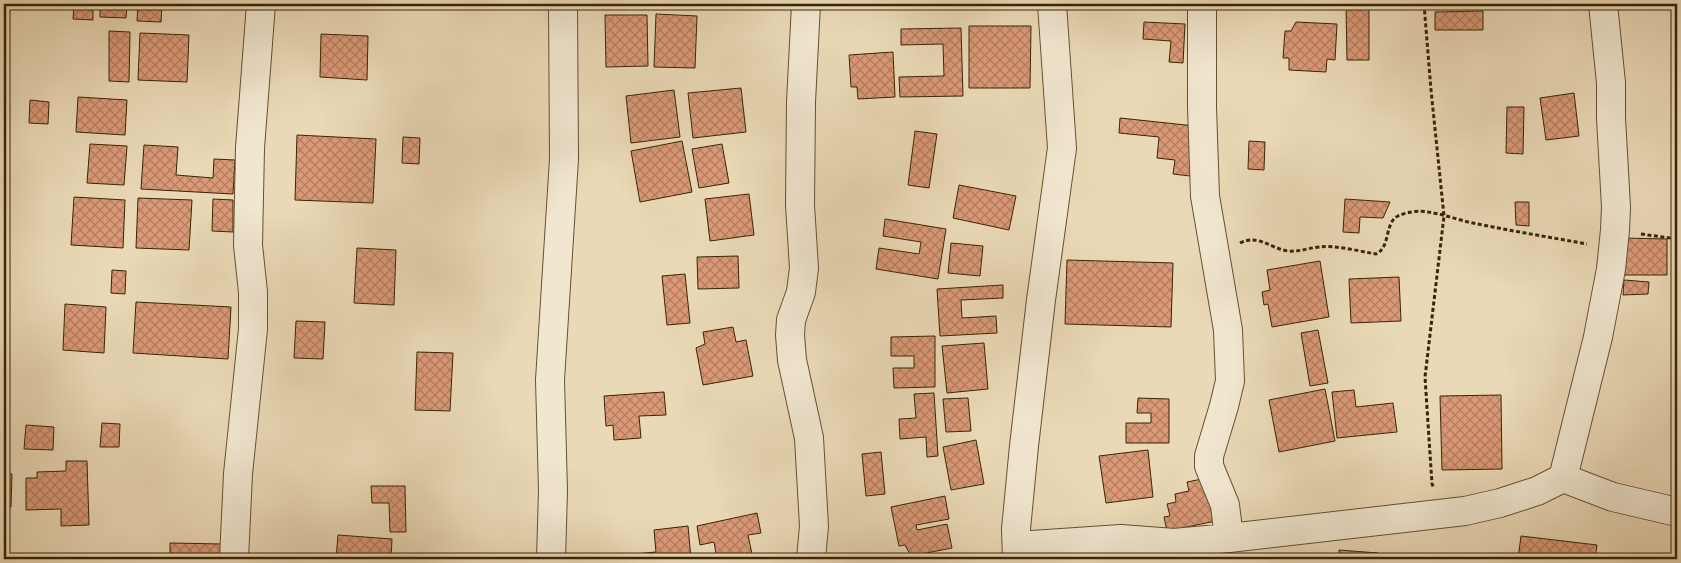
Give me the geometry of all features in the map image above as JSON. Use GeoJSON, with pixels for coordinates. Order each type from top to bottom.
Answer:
{"type":"FeatureCollection","features":[{"type":"Feature","properties":{"kind":"street"},"geometry":{"type":"LineString","coordinates":[[234,559],[238,474],[253,329],[253,292],[248,245],[249,158],[261,4]]}},
{"type":"Feature","properties":{"kind":"street"},"geometry":{"type":"LineString","coordinates":[[551,559],[553,491],[550,380],[564,159],[563,4]]}},
{"type":"Feature","properties":{"kind":"street"},"geometry":{"type":"LineString","coordinates":[[806,4],[800,102],[800,205],[804,268],[801,292],[791,320],[790,335],[792,360],[809,438],[814,526],[810,559]]}},
{"type":"Feature","properties":{"kind":"street"},"geometry":{"type":"LineString","coordinates":[[1052,4],[1062,148],[1041,300],[1024,446],[1016,529],[1017,553],[1121,539],[1174,543],[1229,538],[1451,512],[1500,503],[1537,491],[1563,478],[1613,497],[1677,512]]}},
{"type":"Feature","properties":{"kind":"street"},"geometry":{"type":"LineString","coordinates":[[1202,4],[1205,196],[1228,330],[1230,381],[1208,456],[1225,505],[1229,538]]}},
{"type":"Feature","properties":{"kind":"street"},"geometry":{"type":"LineString","coordinates":[[1563,478],[1598,337],[1611,269],[1614,240],[1616,208],[1611,83],[1603,4]]}},
{"type":"Feature","properties":{"kind":"path"},"geometry":{"type":"LineString","coordinates":[[1424,4],[1444,216],[1425,377],[1432,484],[1451,512]]}},
{"type":"Feature","properties":{"kind":"path"},"geometry":{"type":"LineString","coordinates":[[1215,256],[1246,241],[1256,239],[1288,251],[1301,251],[1319,247],[1376,254],[1381,252],[1385,244],[1391,221],[1407,212],[1427,212],[1473,223],[1614,240],[1677,239]]}},
{"type":"Feature","properties":{"kind":"building"},"geometry":{"type":"Polygon","coordinates":[[[74,4],[93,4],[93,20],[73,19],[74,4]]]}},
{"type":"Feature","properties":{"kind":"building"},"geometry":{"type":"Polygon","coordinates":[[[100,4],[127,4],[126,18],[100,17],[100,4]]]}},
{"type":"Feature","properties":{"kind":"building"},"geometry":{"type":"Polygon","coordinates":[[[138,4],[162,4],[161,22],[137,21],[138,4]]]}},
{"type":"Feature","properties":{"kind":"building"},"geometry":{"type":"Polygon","coordinates":[[[1346,6],[1369,6],[1369,60],[1347,60],[1346,6]]]}},
{"type":"Feature","properties":{"kind":"building"},"geometry":{"type":"Polygon","coordinates":[[[1483,11],[1483,30],[1435,30],[1435,12],[1483,11]]]}},
{"type":"Feature","properties":{"kind":"building"},"geometry":{"type":"Polygon","coordinates":[[[656,14],[697,16],[695,68],[654,67],[656,14]]]}},
{"type":"Feature","properties":{"kind":"building"},"geometry":{"type":"Polygon","coordinates":[[[605,15],[647,15],[648,66],[606,67],[605,15]]]}},
{"type":"Feature","properties":{"kind":"building"},"geometry":{"type":"Polygon","coordinates":[[[1144,22],[1185,24],[1183,63],[1169,62],[1171,41],[1143,39],[1144,22]]]}},
{"type":"Feature","properties":{"kind":"building"},"geometry":{"type":"Polygon","coordinates":[[[1296,22],[1337,24],[1335,60],[1327,59],[1326,72],[1289,70],[1289,58],[1283,58],[1285,31],[1291,31],[1296,22]]]}},
{"type":"Feature","properties":{"kind":"building"},"geometry":{"type":"Polygon","coordinates":[[[969,26],[1031,26],[1030,88],[969,88],[969,26]]]}},
{"type":"Feature","properties":{"kind":"building"},"geometry":{"type":"Polygon","coordinates":[[[961,28],[963,96],[900,97],[899,77],[944,76],[943,44],[901,45],[901,29],[961,28]]]}},
{"type":"Feature","properties":{"kind":"building"},"geometry":{"type":"Polygon","coordinates":[[[109,31],[130,32],[129,82],[109,81],[109,31]]]}},
{"type":"Feature","properties":{"kind":"building"},"geometry":{"type":"Polygon","coordinates":[[[140,33],[189,35],[187,82],[138,80],[140,33]]]}},
{"type":"Feature","properties":{"kind":"building"},"geometry":{"type":"Polygon","coordinates":[[[321,34],[368,36],[367,80],[320,77],[321,34]]]}},
{"type":"Feature","properties":{"kind":"building"},"geometry":{"type":"Polygon","coordinates":[[[893,52],[895,97],[858,99],[857,87],[851,87],[849,55],[893,52]]]}},
{"type":"Feature","properties":{"kind":"building"},"geometry":{"type":"Polygon","coordinates":[[[741,88],[746,132],[693,138],[688,93],[741,88]]]}},
{"type":"Feature","properties":{"kind":"building"},"geometry":{"type":"Polygon","coordinates":[[[674,90],[680,137],[631,143],[626,96],[674,90]]]}},
{"type":"Feature","properties":{"kind":"building"},"geometry":{"type":"Polygon","coordinates":[[[1574,93],[1579,136],[1546,140],[1540,98],[1574,93]]]}},
{"type":"Feature","properties":{"kind":"building"},"geometry":{"type":"Polygon","coordinates":[[[78,97],[127,100],[125,135],[76,132],[78,97]]]}},
{"type":"Feature","properties":{"kind":"building"},"geometry":{"type":"Polygon","coordinates":[[[30,100],[49,102],[48,124],[29,123],[30,100]]]}},
{"type":"Feature","properties":{"kind":"building"},"geometry":{"type":"Polygon","coordinates":[[[1507,107],[1524,107],[1523,154],[1506,153],[1507,107]]]}},
{"type":"Feature","properties":{"kind":"building"},"geometry":{"type":"Polygon","coordinates":[[[1120,118],[1195,126],[1190,176],[1173,174],[1175,160],[1157,158],[1159,137],[1119,133],[1120,118]]]}},
{"type":"Feature","properties":{"kind":"building"},"geometry":{"type":"Polygon","coordinates":[[[915,131],[937,134],[929,188],[908,185],[915,131]]]}},
{"type":"Feature","properties":{"kind":"building"},"geometry":{"type":"Polygon","coordinates":[[[297,135],[376,139],[373,203],[295,200],[297,135]]]}},
{"type":"Feature","properties":{"kind":"building"},"geometry":{"type":"Polygon","coordinates":[[[403,137],[420,138],[419,164],[402,163],[403,137]]]}},
{"type":"Feature","properties":{"kind":"building"},"geometry":{"type":"Polygon","coordinates":[[[682,141],[692,192],[640,202],[631,151],[682,141]]]}},
{"type":"Feature","properties":{"kind":"building"},"geometry":{"type":"Polygon","coordinates":[[[1249,141],[1265,142],[1264,170],[1248,169],[1249,141]]]}},
{"type":"Feature","properties":{"kind":"building"},"geometry":{"type":"Polygon","coordinates":[[[90,144],[127,146],[124,185],[87,183],[90,144]]]}},
{"type":"Feature","properties":{"kind":"building"},"geometry":{"type":"Polygon","coordinates":[[[722,144],[729,183],[699,188],[692,149],[722,144]]]}},
{"type":"Feature","properties":{"kind":"building"},"geometry":{"type":"Polygon","coordinates":[[[144,145],[178,147],[176,175],[213,178],[214,159],[235,160],[233,194],[141,189],[144,145]]]}},
{"type":"Feature","properties":{"kind":"building"},"geometry":{"type":"Polygon","coordinates":[[[959,185],[1016,196],[1009,230],[953,218],[959,185]]]}},
{"type":"Feature","properties":{"kind":"building"},"geometry":{"type":"Polygon","coordinates":[[[749,194],[754,235],[710,241],[705,199],[749,194]]]}},
{"type":"Feature","properties":{"kind":"building"},"geometry":{"type":"Polygon","coordinates":[[[74,197],[125,200],[123,248],[71,245],[74,197]]]}},
{"type":"Feature","properties":{"kind":"building"},"geometry":{"type":"Polygon","coordinates":[[[138,198],[192,200],[189,250],[136,248],[138,198]]]}},
{"type":"Feature","properties":{"kind":"building"},"geometry":{"type":"Polygon","coordinates":[[[213,199],[233,200],[233,232],[212,231],[213,199]]]}},
{"type":"Feature","properties":{"kind":"building"},"geometry":{"type":"Polygon","coordinates":[[[1345,199],[1390,202],[1383,218],[1360,217],[1359,233],[1343,232],[1345,199]]]}},
{"type":"Feature","properties":{"kind":"building"},"geometry":{"type":"Polygon","coordinates":[[[1515,202],[1529,202],[1529,226],[1516,225],[1515,202]]]}},
{"type":"Feature","properties":{"kind":"building"},"geometry":{"type":"Polygon","coordinates":[[[885,219],[946,229],[938,279],[876,269],[879,248],[919,254],[921,242],[883,236],[885,219]]]}},
{"type":"Feature","properties":{"kind":"building"},"geometry":{"type":"Polygon","coordinates":[[[1623,238],[1667,239],[1667,275],[1623,275],[1623,238]]]}},
{"type":"Feature","properties":{"kind":"building"},"geometry":{"type":"Polygon","coordinates":[[[951,243],[983,246],[980,276],[948,273],[951,243]]]}},
{"type":"Feature","properties":{"kind":"building"},"geometry":{"type":"Polygon","coordinates":[[[357,248],[396,250],[394,305],[354,303],[357,248]]]}},
{"type":"Feature","properties":{"kind":"building"},"geometry":{"type":"Polygon","coordinates":[[[738,256],[739,288],[698,289],[697,257],[738,256]]]}},
{"type":"Feature","properties":{"kind":"building"},"geometry":{"type":"Polygon","coordinates":[[[1067,260],[1173,263],[1171,327],[1065,324],[1067,260]]]}},
{"type":"Feature","properties":{"kind":"building"},"geometry":{"type":"Polygon","coordinates":[[[1320,261],[1329,317],[1272,327],[1268,304],[1264,305],[1262,292],[1270,290],[1267,270],[1320,261]]]}},
{"type":"Feature","properties":{"kind":"building"},"geometry":{"type":"Polygon","coordinates":[[[112,270],[126,271],[125,294],[111,293],[112,270]]]}},
{"type":"Feature","properties":{"kind":"building"},"geometry":{"type":"Polygon","coordinates":[[[685,274],[690,323],[667,325],[662,276],[685,274]]]}},
{"type":"Feature","properties":{"kind":"building"},"geometry":{"type":"Polygon","coordinates":[[[1399,277],[1401,321],[1351,323],[1349,279],[1399,277]]]}},
{"type":"Feature","properties":{"kind":"building"},"geometry":{"type":"Polygon","coordinates":[[[1624,280],[1649,282],[1648,294],[1623,295],[1624,280]]]}},
{"type":"Feature","properties":{"kind":"building"},"geometry":{"type":"Polygon","coordinates":[[[1003,285],[1003,298],[961,300],[962,318],[996,316],[997,333],[940,336],[937,289],[1003,285]]]}},
{"type":"Feature","properties":{"kind":"building"},"geometry":{"type":"Polygon","coordinates":[[[136,302],[231,307],[228,359],[133,353],[136,302]]]}},
{"type":"Feature","properties":{"kind":"building"},"geometry":{"type":"Polygon","coordinates":[[[65,304],[106,307],[104,353],[63,350],[65,304]]]}},
{"type":"Feature","properties":{"kind":"building"},"geometry":{"type":"Polygon","coordinates":[[[296,321],[325,322],[323,359],[294,358],[296,321]]]}},
{"type":"Feature","properties":{"kind":"building"},"geometry":{"type":"Polygon","coordinates":[[[733,327],[736,342],[746,340],[753,376],[703,385],[696,348],[705,344],[703,332],[733,327]]]}},
{"type":"Feature","properties":{"kind":"building"},"geometry":{"type":"Polygon","coordinates":[[[1318,330],[1328,383],[1310,386],[1301,333],[1318,330]]]}},
{"type":"Feature","properties":{"kind":"building"},"geometry":{"type":"Polygon","coordinates":[[[935,336],[935,387],[894,388],[893,368],[914,368],[914,356],[891,356],[891,337],[935,336]]]}},
{"type":"Feature","properties":{"kind":"building"},"geometry":{"type":"Polygon","coordinates":[[[984,343],[988,389],[947,393],[942,346],[984,343]]]}},
{"type":"Feature","properties":{"kind":"building"},"geometry":{"type":"Polygon","coordinates":[[[417,352],[453,353],[450,411],[415,410],[417,352]]]}},
{"type":"Feature","properties":{"kind":"building"},"geometry":{"type":"Polygon","coordinates":[[[1325,389],[1335,441],[1279,452],[1269,400],[1325,389]]]}},
{"type":"Feature","properties":{"kind":"building"},"geometry":{"type":"Polygon","coordinates":[[[1354,390],[1356,407],[1393,403],[1397,432],[1337,438],[1332,392],[1354,390]]]}},
{"type":"Feature","properties":{"kind":"building"},"geometry":{"type":"Polygon","coordinates":[[[664,392],[666,415],[639,416],[641,438],[614,440],[613,425],[606,426],[604,396],[664,392]]]}},
{"type":"Feature","properties":{"kind":"building"},"geometry":{"type":"Polygon","coordinates":[[[934,393],[938,456],[927,457],[926,437],[900,439],[899,419],[916,418],[914,394],[934,393]]]}},
{"type":"Feature","properties":{"kind":"building"},"geometry":{"type":"Polygon","coordinates":[[[1501,395],[1502,469],[1442,470],[1440,396],[1501,395]]]}},
{"type":"Feature","properties":{"kind":"building"},"geometry":{"type":"Polygon","coordinates":[[[968,398],[971,431],[946,432],[943,399],[968,398]]]}},
{"type":"Feature","properties":{"kind":"building"},"geometry":{"type":"Polygon","coordinates":[[[1138,398],[1169,399],[1169,443],[1126,443],[1126,423],[1151,423],[1151,413],[1137,413],[1138,398]]]}},
{"type":"Feature","properties":{"kind":"building"},"geometry":{"type":"Polygon","coordinates":[[[102,423],[120,424],[119,447],[100,447],[102,423]]]}},
{"type":"Feature","properties":{"kind":"building"},"geometry":{"type":"Polygon","coordinates":[[[26,425],[54,427],[53,450],[24,449],[26,425]]]}},
{"type":"Feature","properties":{"kind":"building"},"geometry":{"type":"Polygon","coordinates":[[[976,440],[984,484],[951,490],[943,447],[976,440]]]}},
{"type":"Feature","properties":{"kind":"building"},"geometry":{"type":"Polygon","coordinates":[[[1148,450],[1153,497],[1106,503],[1099,456],[1148,450]]]}},
{"type":"Feature","properties":{"kind":"building"},"geometry":{"type":"Polygon","coordinates":[[[881,452],[885,494],[866,496],[862,454],[881,452]]]}},
{"type":"Feature","properties":{"kind":"building"},"geometry":{"type":"Polygon","coordinates":[[[66,461],[87,461],[89,525],[61,526],[61,509],[26,510],[26,478],[37,478],[37,472],[66,471],[66,461]]]}},
{"type":"Feature","properties":{"kind":"building"},"geometry":{"type":"Polygon","coordinates":[[[4,473],[12,474],[11,507],[4,506],[4,473]]]}},
{"type":"Feature","properties":{"kind":"building"},"geometry":{"type":"Polygon","coordinates":[[[1207,478],[1216,521],[1167,531],[1164,517],[1170,516],[1167,504],[1176,502],[1175,494],[1189,491],[1187,482],[1207,478]]]}},
{"type":"Feature","properties":{"kind":"building"},"geometry":{"type":"Polygon","coordinates":[[[371,486],[405,486],[406,532],[390,532],[389,503],[372,503],[371,486]]]}},
{"type":"Feature","properties":{"kind":"building"},"geometry":{"type":"Polygon","coordinates":[[[945,496],[949,519],[916,525],[917,530],[947,524],[952,548],[911,556],[905,545],[899,546],[891,507],[945,496]]]}},
{"type":"Feature","properties":{"kind":"building"},"geometry":{"type":"Polygon","coordinates":[[[757,513],[761,533],[748,535],[752,554],[717,559],[714,542],[700,545],[697,526],[757,513]]]}},
{"type":"Feature","properties":{"kind":"building"},"geometry":{"type":"Polygon","coordinates":[[[688,526],[691,559],[636,559],[635,554],[656,552],[654,530],[688,526]]]}},
{"type":"Feature","properties":{"kind":"building"},"geometry":{"type":"Polygon","coordinates":[[[338,535],[392,539],[391,559],[336,559],[338,535]]]}},
{"type":"Feature","properties":{"kind":"building"},"geometry":{"type":"Polygon","coordinates":[[[1521,536],[1597,545],[1595,559],[1518,559],[1521,536]]]}},
{"type":"Feature","properties":{"kind":"building"},"geometry":{"type":"Polygon","coordinates":[[[170,543],[222,544],[222,559],[170,559],[170,543]]]}},
{"type":"Feature","properties":{"kind":"building"},"geometry":{"type":"Polygon","coordinates":[[[1339,550],[1378,553],[1378,559],[1339,559],[1339,550]]]}}]}
